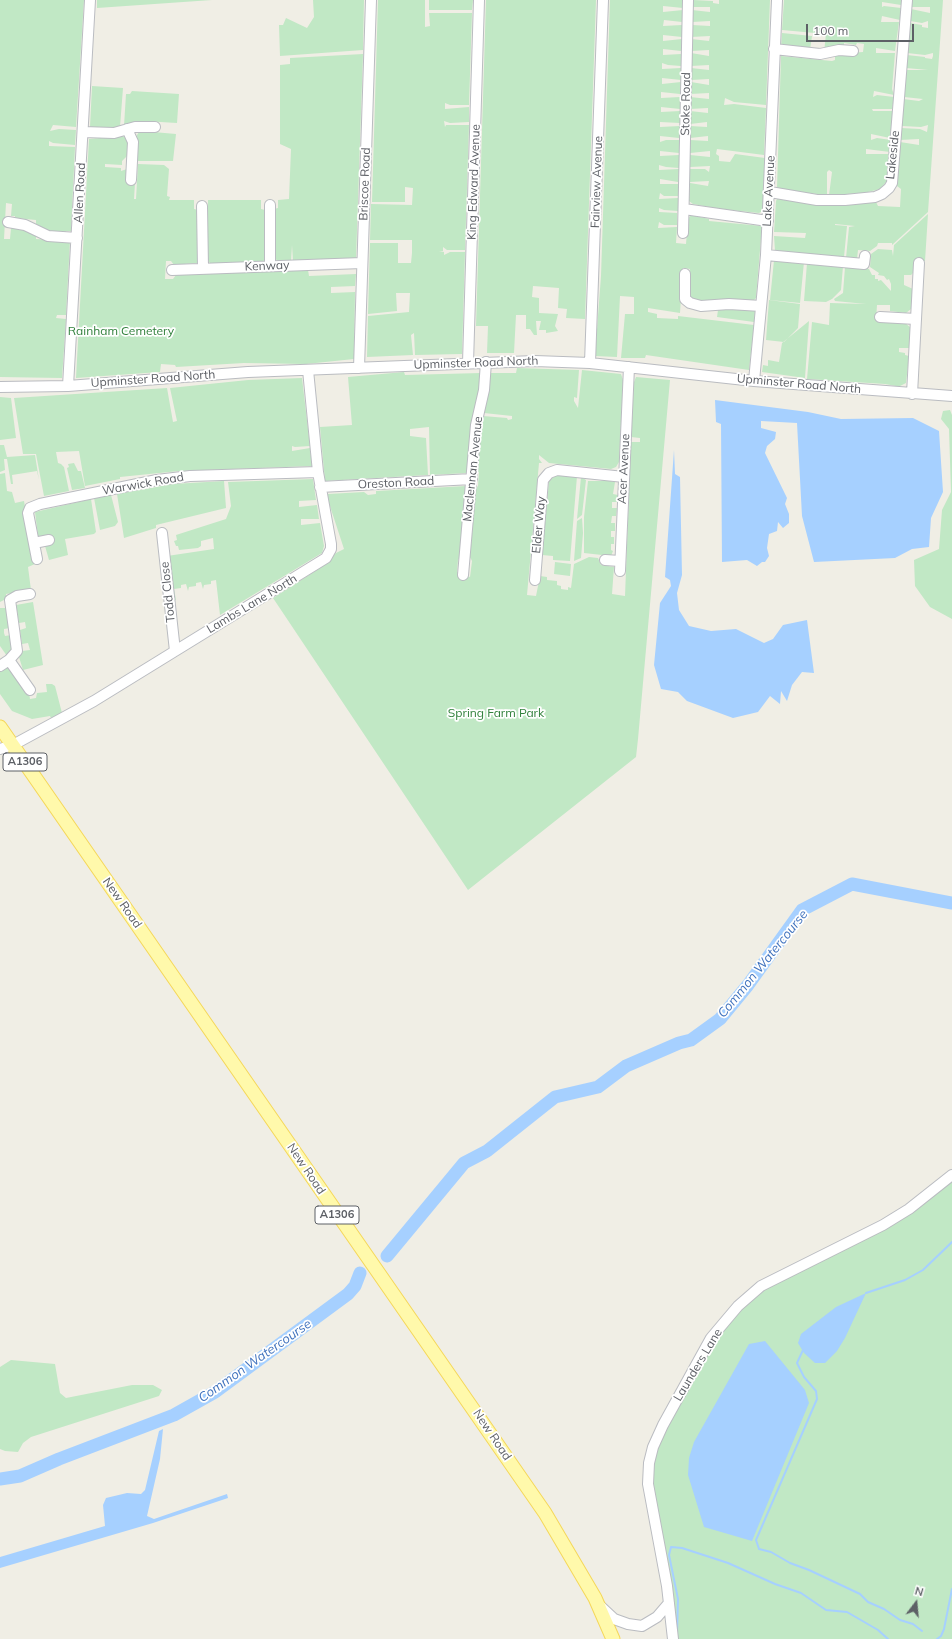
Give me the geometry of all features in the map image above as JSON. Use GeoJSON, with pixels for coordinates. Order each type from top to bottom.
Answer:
{"type":"FeatureCollection","features":[{"type":"Feature","properties":{"kind":"main road","name":"New Road"},"geometry":{"type":"LineString","coordinates":[[0,727],[532,1494],[566,1547],[595,1598],[613,1639]]}},
{"type":"Feature","properties":{"kind":"street","name":"Allen Road"},"geometry":{"type":"LineString","coordinates":[[68,386],[90,0]]}},
{"type":"Feature","properties":{"kind":"street","name":"Briscoe Road"},"geometry":{"type":"LineString","coordinates":[[360,368],[371,0]]}},
{"type":"Feature","properties":{"kind":"street","name":"King Edward Avenue"},"geometry":{"type":"LineString","coordinates":[[468,363],[479,0]]}},
{"type":"Feature","properties":{"kind":"street","name":"Fairview Avenue"},"geometry":{"type":"LineString","coordinates":[[590,363],[603,0]]}},
{"type":"Feature","properties":{"kind":"street","name":"Stoke Road"},"geometry":{"type":"LineString","coordinates":[[683,233],[688,0]]}},
{"type":"Feature","properties":{"kind":"street","name":"Lake Avenue"},"geometry":{"type":"LineString","coordinates":[[754,381],[766,255],[770,192],[774,49],[777,0]]}},
{"type":"Feature","properties":{"kind":"street","name":"Lakeside"},"geometry":{"type":"LineString","coordinates":[[770,192],[817,200],[845,200],[875,197],[882,194],[889,188],[892,183],[907,0]]}},
{"type":"Feature","properties":{"kind":"street"},"geometry":{"type":"LineString","coordinates":[[774,49],[820,54],[839,50],[853,51]]}},
{"type":"Feature","properties":{"kind":"street"},"geometry":{"type":"LineString","coordinates":[[83,132],[114,133],[140,126],[155,127]]}},
{"type":"Feature","properties":{"kind":"street"},"geometry":{"type":"LineString","coordinates":[[127,130],[133,142],[131,180]]}},
{"type":"Feature","properties":{"kind":"street"},"geometry":{"type":"LineString","coordinates":[[270,205],[270,266]]}},
{"type":"Feature","properties":{"kind":"street"},"geometry":{"type":"LineString","coordinates":[[202,206],[203,268]]}},
{"type":"Feature","properties":{"kind":"street"},"geometry":{"type":"LineString","coordinates":[[684,209],[768,221]]}},
{"type":"Feature","properties":{"kind":"street"},"geometry":{"type":"LineString","coordinates":[[8,222],[25,225],[48,236],[77,238]]}},
{"type":"Feature","properties":{"kind":"street"},"geometry":{"type":"LineString","coordinates":[[766,255],[864,264],[865,256]]}},
{"type":"Feature","properties":{"kind":"street","name":"Kenway"},"geometry":{"type":"LineString","coordinates":[[172,270],[362,263]]}},
{"type":"Feature","properties":{"kind":"street"},"geometry":{"type":"LineString","coordinates":[[912,394],[916,319],[914,280],[920,263]]}},
{"type":"Feature","properties":{"kind":"street"},"geometry":{"type":"LineString","coordinates":[[685,274],[685,299],[690,303],[701,306],[729,304],[761,306]]}},
{"type":"Feature","properties":{"kind":"street"},"geometry":{"type":"LineString","coordinates":[[880,317],[916,319]]}},
{"type":"Feature","properties":{"kind":"street","name":"Upminster Road North"},"geometry":{"type":"LineString","coordinates":[[0,387],[68,386],[248,372],[535,361],[590,363],[754,381],[952,396]]}},
{"type":"Feature","properties":{"kind":"street","name":"Maclennan Avenue"},"geometry":{"type":"LineString","coordinates":[[463,575],[476,425],[484,390],[486,362]]}},
{"type":"Feature","properties":{"kind":"street","name":"Acer Avenue"},"geometry":{"type":"LineString","coordinates":[[605,560],[620,566],[629,367]]}},
{"type":"Feature","properties":{"kind":"street","name":"Lambs Lane North"},"geometry":{"type":"LineString","coordinates":[[0,749],[13,745],[94,701],[326,558],[331,549],[331,544],[318,472],[308,370]]}},
{"type":"Feature","properties":{"kind":"street","name":"Elder Way"},"geometry":{"type":"LineString","coordinates":[[535,580],[543,480],[549,473],[557,470],[624,477]]}},
{"type":"Feature","properties":{"kind":"street","name":"Warwick Road"},"geometry":{"type":"LineString","coordinates":[[37,559],[28,513],[30,508],[40,504],[157,480],[190,476],[318,472]]}},
{"type":"Feature","properties":{"kind":"street","name":"Oreston Road"},"geometry":{"type":"LineString","coordinates":[[320,487],[472,479]]}},
{"type":"Feature","properties":{"kind":"street","name":"Todd Close"},"geometry":{"type":"LineString","coordinates":[[162,533],[175,651]]}},
{"type":"Feature","properties":{"kind":"street"},"geometry":{"type":"LineString","coordinates":[[34,543],[49,540]]}},
{"type":"Feature","properties":{"kind":"street"},"geometry":{"type":"LineString","coordinates":[[30,594],[12,597],[5,604],[17,647],[15,654],[4,663],[30,690]]}},
{"type":"Feature","properties":{"kind":"street","name":"Launders Lane"},"geometry":{"type":"LineString","coordinates":[[673,1639],[669,1603],[648,1484],[649,1463],[653,1447],[663,1425],[711,1338],[738,1306],[761,1286],[883,1225],[909,1209],[952,1175]]}},
{"type":"Feature","properties":{"kind":"street"},"geometry":{"type":"LineString","coordinates":[[595,1598],[602,1608],[614,1619],[628,1624],[642,1626],[657,1617],[669,1603]]}},
{"type":"Feature","properties":{"kind":"green space"},"geometry":{"type":"Polygon","coordinates":[[[0,0],[84,0],[76,127],[53,125],[50,131],[59,129],[76,130],[75,145],[53,143],[49,141],[49,146],[75,147],[71,231],[66,231],[65,233],[45,232],[36,227],[36,220],[15,218],[15,216],[11,216],[12,204],[6,203],[4,239],[10,239],[11,228],[15,226],[36,234],[36,239],[70,241],[66,315],[57,315],[56,318],[66,319],[62,378],[0,377],[0,0]]]}},
{"type":"Feature","properties":{"kind":"green space"},"geometry":{"type":"Polygon","coordinates":[[[97,0],[212,0],[97,8],[97,0]]]}},
{"type":"Feature","properties":{"kind":"green space"},"geometry":{"type":"Polygon","coordinates":[[[313,0],[364,0],[363,50],[280,56],[279,25],[283,25],[286,18],[307,28],[314,17],[313,0]]]}},
{"type":"Feature","properties":{"kind":"green space"},"geometry":{"type":"Polygon","coordinates":[[[378,0],[425,0],[425,27],[430,26],[429,13],[472,13],[469,105],[450,105],[445,103],[445,109],[469,107],[469,122],[450,123],[444,121],[445,127],[446,125],[469,125],[465,250],[447,250],[443,247],[443,251],[439,251],[444,252],[444,255],[450,252],[465,252],[462,354],[415,355],[414,333],[411,335],[413,355],[367,357],[368,316],[409,312],[410,293],[396,293],[397,311],[368,314],[370,243],[398,243],[398,263],[411,263],[412,253],[412,240],[370,240],[371,204],[412,205],[413,188],[405,187],[405,202],[372,202],[378,0]]]}},
{"type":"Feature","properties":{"kind":"green space"},"geometry":{"type":"Polygon","coordinates":[[[429,0],[473,0],[472,10],[429,10],[429,0]]]}},
{"type":"Feature","properties":{"kind":"green space"},"geometry":{"type":"Polygon","coordinates":[[[486,0],[596,0],[585,319],[566,318],[567,309],[558,308],[559,288],[533,286],[532,297],[539,298],[539,313],[558,314],[555,326],[558,331],[546,333],[546,330],[539,330],[541,321],[536,321],[537,335],[534,335],[530,329],[526,329],[526,315],[516,315],[514,353],[487,353],[488,326],[476,326],[486,0]]]}},
{"type":"Feature","properties":{"kind":"green space"},"geometry":{"type":"Polygon","coordinates":[[[610,0],[683,0],[683,8],[663,6],[663,12],[683,10],[682,22],[664,20],[663,26],[682,25],[682,37],[663,35],[663,41],[682,39],[681,51],[663,49],[663,55],[681,54],[681,66],[662,63],[662,69],[681,68],[681,80],[662,78],[662,84],[681,82],[680,94],[661,92],[661,98],[680,97],[680,109],[661,107],[661,112],[680,111],[680,123],[660,122],[660,127],[680,126],[679,138],[660,136],[660,142],[666,140],[679,140],[679,153],[660,151],[660,156],[679,155],[679,168],[659,165],[659,170],[679,169],[678,182],[660,179],[660,184],[678,184],[678,196],[664,196],[660,193],[659,199],[678,198],[678,211],[659,208],[659,212],[677,213],[677,225],[664,225],[659,222],[658,228],[677,227],[676,243],[686,244],[688,219],[691,215],[709,219],[709,221],[762,226],[756,298],[753,301],[692,300],[689,295],[690,269],[683,268],[680,313],[648,308],[648,312],[657,314],[657,318],[678,319],[678,316],[754,325],[749,370],[646,355],[645,358],[621,358],[625,314],[634,314],[634,297],[620,296],[617,357],[595,356],[601,276],[610,0]]]}},
{"type":"Feature","properties":{"kind":"green space"},"geometry":{"type":"Polygon","coordinates":[[[693,0],[713,1],[713,3],[719,4],[719,0],[770,0],[766,105],[734,102],[725,98],[724,105],[734,104],[766,108],[764,155],[717,149],[716,154],[719,156],[719,161],[730,162],[735,154],[765,158],[763,211],[759,213],[720,209],[693,204],[689,201],[690,183],[708,186],[709,181],[690,182],[690,169],[705,169],[709,172],[710,166],[690,167],[690,155],[710,157],[710,151],[690,153],[690,140],[708,141],[708,136],[690,138],[690,126],[707,127],[707,122],[690,124],[690,111],[708,113],[708,108],[690,109],[690,97],[709,99],[709,93],[690,94],[691,82],[709,85],[709,79],[691,80],[691,68],[709,70],[709,65],[691,66],[691,53],[709,56],[709,50],[691,51],[691,39],[709,41],[710,36],[691,37],[692,25],[710,26],[710,21],[692,22],[692,10],[710,12],[710,7],[692,7],[693,0]]]}},
{"type":"Feature","properties":{"kind":"green space"},"geometry":{"type":"Polygon","coordinates":[[[784,0],[902,0],[901,5],[882,2],[882,7],[901,8],[900,20],[882,16],[881,22],[899,22],[895,51],[876,48],[876,53],[895,53],[892,89],[894,95],[874,91],[873,97],[877,95],[894,97],[892,109],[872,109],[873,111],[893,111],[890,138],[871,134],[871,140],[877,138],[891,140],[890,152],[866,149],[866,154],[890,154],[887,181],[880,189],[864,193],[829,195],[832,172],[829,170],[827,172],[827,195],[777,188],[781,56],[832,61],[835,60],[835,54],[863,52],[864,44],[857,43],[856,45],[844,43],[844,48],[824,52],[826,34],[782,30],[784,0]]]}},
{"type":"Feature","properties":{"kind":"green space"},"geometry":{"type":"Polygon","coordinates":[[[912,0],[943,0],[928,212],[892,245],[892,243],[878,243],[877,246],[870,251],[858,250],[857,259],[846,258],[849,227],[855,226],[835,224],[847,226],[844,257],[775,251],[774,236],[805,238],[806,233],[774,232],[777,199],[823,205],[876,202],[878,206],[900,207],[901,189],[897,186],[900,142],[919,145],[919,139],[900,140],[901,128],[920,129],[927,132],[928,125],[921,127],[902,126],[903,99],[919,101],[923,99],[904,97],[905,70],[928,70],[906,68],[907,55],[932,59],[933,56],[933,53],[925,55],[907,53],[910,23],[922,25],[922,27],[928,28],[928,21],[922,23],[910,21],[911,9],[930,13],[930,7],[911,7],[912,0]]]}},
{"type":"Feature","properties":{"kind":"green space"},"geometry":{"type":"Polygon","coordinates":[[[782,33],[812,36],[810,50],[781,48],[782,33]]]}},
{"type":"Feature","properties":{"kind":"green space"},"geometry":{"type":"Polygon","coordinates":[[[363,54],[356,259],[293,261],[292,245],[291,261],[278,261],[274,258],[274,209],[278,208],[278,200],[289,199],[291,149],[280,144],[280,65],[290,64],[290,58],[363,54]]]}},
{"type":"Feature","properties":{"kind":"green space"},"geometry":{"type":"Polygon","coordinates":[[[92,86],[123,88],[120,127],[90,127],[92,86]]]}},
{"type":"Feature","properties":{"kind":"green space"},"geometry":{"type":"Polygon","coordinates":[[[132,91],[179,94],[177,123],[144,121],[124,126],[126,94],[130,94],[132,91]]]}},
{"type":"Feature","properties":{"kind":"green space"},"geometry":{"type":"Polygon","coordinates":[[[142,131],[176,134],[173,161],[138,161],[137,135],[142,131]]]}},
{"type":"Feature","properties":{"kind":"green space","name":"Rainham Cemetery"},"geometry":{"type":"Polygon","coordinates":[[[123,136],[128,140],[128,155],[122,161],[122,165],[105,164],[105,167],[121,168],[121,171],[127,169],[135,183],[134,199],[136,199],[138,164],[164,165],[169,169],[167,196],[170,197],[169,200],[194,200],[194,209],[198,210],[198,263],[184,264],[183,269],[181,264],[174,265],[171,261],[166,261],[165,279],[173,279],[176,275],[308,270],[309,276],[356,274],[355,286],[331,287],[331,293],[355,292],[354,359],[306,364],[244,363],[176,367],[175,365],[161,364],[160,372],[76,378],[89,139],[123,136]]]}},
{"type":"Feature","properties":{"kind":"green space"},"geometry":{"type":"Polygon","coordinates":[[[208,200],[261,200],[261,209],[265,210],[266,258],[263,262],[211,264],[207,260],[208,200]]]}},
{"type":"Feature","properties":{"kind":"green space"},"geometry":{"type":"Polygon","coordinates":[[[928,214],[925,261],[916,261],[914,272],[911,275],[904,275],[904,285],[913,289],[911,309],[906,313],[890,311],[890,305],[877,305],[876,321],[905,323],[911,328],[910,348],[899,348],[899,352],[905,353],[905,355],[909,356],[906,383],[896,388],[896,386],[885,384],[807,379],[812,322],[829,325],[830,303],[866,304],[835,301],[834,299],[843,293],[845,267],[869,269],[872,275],[875,275],[875,279],[878,279],[878,281],[881,280],[891,291],[889,279],[887,280],[884,276],[878,275],[879,273],[870,267],[871,254],[878,249],[892,250],[893,256],[894,245],[928,214]]]}},
{"type":"Feature","properties":{"kind":"green space"},"geometry":{"type":"Polygon","coordinates":[[[774,260],[804,262],[800,303],[770,300],[774,260]]]}},
{"type":"Feature","properties":{"kind":"green space"},"geometry":{"type":"Polygon","coordinates":[[[807,263],[843,266],[841,290],[832,299],[826,302],[804,301],[807,263]]]}},
{"type":"Feature","properties":{"kind":"green space"},"geometry":{"type":"Polygon","coordinates":[[[769,300],[800,304],[798,328],[784,342],[766,340],[769,300]]]}},
{"type":"Feature","properties":{"kind":"green space"},"geometry":{"type":"Polygon","coordinates":[[[720,308],[751,308],[755,311],[754,322],[717,317],[718,310],[720,308]]]}},
{"type":"Feature","properties":{"kind":"green space"},"geometry":{"type":"Polygon","coordinates":[[[809,321],[805,378],[762,372],[763,365],[768,366],[768,360],[779,362],[782,343],[809,321]]]}},
{"type":"Feature","properties":{"kind":"green space","name":"Spring Farm Park"},"geometry":{"type":"Polygon","coordinates":[[[517,368],[579,370],[577,398],[574,397],[574,401],[578,408],[582,370],[621,374],[623,380],[619,462],[616,467],[611,469],[549,463],[539,455],[539,459],[542,463],[539,463],[527,595],[536,596],[540,576],[547,577],[547,580],[557,581],[557,585],[561,586],[561,589],[568,590],[568,587],[571,588],[574,564],[589,557],[598,558],[601,565],[614,567],[612,594],[625,596],[631,442],[640,442],[640,438],[631,437],[634,382],[636,377],[670,380],[638,739],[636,757],[468,890],[273,598],[320,568],[336,553],[344,549],[328,500],[328,494],[364,492],[368,495],[376,494],[376,491],[466,486],[460,557],[458,560],[457,572],[470,577],[472,561],[470,557],[476,488],[478,486],[479,472],[477,471],[483,416],[507,418],[508,420],[512,419],[512,416],[484,413],[491,373],[516,373],[517,368]]]}},
{"type":"Feature","properties":{"kind":"green space"},"geometry":{"type":"Polygon","coordinates":[[[404,372],[405,375],[481,373],[479,394],[472,419],[467,473],[430,475],[429,427],[410,429],[410,436],[426,438],[428,475],[325,481],[320,427],[352,425],[348,377],[404,372]]]}},
{"type":"Feature","properties":{"kind":"green space"},"geometry":{"type":"Polygon","coordinates":[[[302,378],[310,446],[292,446],[292,451],[310,448],[312,466],[179,471],[120,477],[120,479],[85,486],[79,451],[56,452],[58,463],[64,467],[69,491],[44,496],[36,454],[23,454],[14,398],[167,388],[173,422],[177,421],[170,388],[248,380],[302,378]]]}},
{"type":"Feature","properties":{"kind":"green space"},"geometry":{"type":"Polygon","coordinates":[[[0,397],[11,398],[16,438],[0,440],[0,397]]]}},
{"type":"Feature","properties":{"kind":"green space"},"geometry":{"type":"Polygon","coordinates":[[[950,410],[952,415],[952,619],[930,607],[915,586],[914,560],[939,549],[942,510],[951,492],[949,429],[941,419],[943,411],[950,410]]]}},
{"type":"Feature","properties":{"kind":"green space"},"geometry":{"type":"Polygon","coordinates":[[[0,445],[4,445],[7,457],[35,455],[39,480],[37,471],[12,475],[13,484],[11,484],[7,459],[4,459],[5,470],[0,472],[0,445]]]}},
{"type":"Feature","properties":{"kind":"green space"},"geometry":{"type":"Polygon","coordinates":[[[74,463],[78,471],[81,471],[85,488],[72,490],[67,468],[69,467],[68,464],[74,463]]]}},
{"type":"Feature","properties":{"kind":"green space"},"geometry":{"type":"Polygon","coordinates":[[[5,473],[7,491],[12,492],[15,503],[24,501],[35,564],[28,567],[31,590],[6,594],[6,599],[0,602],[0,474],[5,473]]]}},
{"type":"Feature","properties":{"kind":"green space"},"geometry":{"type":"Polygon","coordinates":[[[556,475],[577,476],[570,561],[553,560],[553,556],[542,555],[549,481],[556,475]]]}},
{"type":"Feature","properties":{"kind":"green space"},"geometry":{"type":"Polygon","coordinates":[[[581,477],[586,480],[582,515],[577,519],[581,477]]]}},
{"type":"Feature","properties":{"kind":"green space"},"geometry":{"type":"Polygon","coordinates":[[[313,479],[316,500],[299,501],[299,507],[317,505],[319,519],[301,519],[301,525],[320,523],[324,546],[322,553],[220,615],[216,580],[211,581],[211,584],[204,585],[203,589],[201,582],[196,583],[196,586],[189,587],[188,591],[186,584],[181,585],[181,588],[174,589],[176,600],[172,601],[167,556],[214,549],[213,538],[201,541],[201,546],[198,548],[179,550],[174,541],[177,540],[176,535],[226,519],[231,506],[228,482],[313,479]]]}},
{"type":"Feature","properties":{"kind":"green space"},"geometry":{"type":"Polygon","coordinates":[[[606,480],[615,482],[613,494],[618,495],[617,502],[612,502],[612,508],[617,508],[616,516],[612,516],[611,523],[615,523],[615,531],[611,531],[611,537],[614,537],[614,544],[611,544],[611,550],[613,551],[611,556],[584,553],[584,517],[588,481],[606,480]]]}},
{"type":"Feature","properties":{"kind":"green space"},"geometry":{"type":"Polygon","coordinates":[[[224,481],[226,508],[156,525],[156,528],[124,538],[117,494],[173,484],[224,481]]]}},
{"type":"Feature","properties":{"kind":"green space"},"geometry":{"type":"Polygon","coordinates":[[[111,495],[118,522],[115,526],[100,530],[94,498],[111,495]]]}},
{"type":"Feature","properties":{"kind":"green space"},"geometry":{"type":"Polygon","coordinates":[[[91,499],[96,532],[94,534],[65,539],[68,555],[49,560],[45,546],[54,543],[53,537],[38,536],[35,512],[91,499]]]}},
{"type":"Feature","properties":{"kind":"green space"},"geometry":{"type":"Polygon","coordinates":[[[582,518],[583,533],[581,558],[574,561],[577,521],[582,518]]]}},
{"type":"Feature","properties":{"kind":"green space"},"geometry":{"type":"Polygon","coordinates":[[[555,562],[571,564],[570,576],[554,574],[555,562]]]}},
{"type":"Feature","properties":{"kind":"green space"},"geometry":{"type":"Polygon","coordinates":[[[33,602],[43,665],[23,670],[19,657],[22,651],[30,650],[28,643],[22,644],[20,630],[26,628],[25,622],[19,623],[16,605],[33,602]]]}},
{"type":"Feature","properties":{"kind":"green space"},"geometry":{"type":"Polygon","coordinates":[[[0,608],[7,608],[10,628],[4,629],[5,636],[11,635],[13,649],[7,656],[0,646],[0,608]]]}},
{"type":"Feature","properties":{"kind":"green space"},"geometry":{"type":"Polygon","coordinates":[[[9,666],[29,693],[30,699],[36,698],[37,693],[47,692],[46,684],[52,684],[55,686],[62,713],[51,718],[50,716],[32,719],[12,711],[0,694],[0,672],[9,666]]]}},
{"type":"Feature","properties":{"kind":"green space"},"geometry":{"type":"Polygon","coordinates":[[[952,1175],[952,1639],[674,1639],[649,1463],[711,1338],[761,1286],[883,1225],[952,1175]]]}},
{"type":"Feature","properties":{"kind":"green space"},"geometry":{"type":"Polygon","coordinates":[[[11,1360],[55,1364],[60,1393],[66,1398],[132,1385],[153,1385],[162,1390],[159,1396],[31,1437],[23,1443],[18,1452],[5,1451],[0,1449],[0,1367],[11,1360]]]}},
{"type":"Feature","properties":{"kind":"water"},"geometry":{"type":"Polygon","coordinates":[[[715,400],[808,412],[841,419],[913,418],[939,431],[943,492],[931,518],[929,547],[912,549],[895,558],[814,562],[802,516],[797,423],[761,421],[761,428],[776,432],[775,439],[767,446],[765,453],[787,498],[785,504],[789,514],[789,523],[783,528],[778,522],[777,531],[769,534],[767,548],[769,556],[765,562],[762,562],[757,566],[747,560],[722,562],[721,424],[716,422],[715,400]]]}},
{"type":"Feature","properties":{"kind":"water"},"geometry":{"type":"Polygon","coordinates":[[[674,450],[675,474],[680,477],[682,575],[677,593],[679,610],[689,626],[711,631],[736,629],[764,643],[773,639],[783,625],[807,620],[814,673],[802,672],[792,685],[787,701],[781,691],[780,704],[770,696],[758,712],[733,718],[687,701],[678,692],[661,689],[654,665],[660,603],[671,586],[670,580],[665,577],[674,450]]]}},
{"type":"Feature","properties":{"kind":"water"},"geometry":{"type":"Polygon","coordinates":[[[866,1293],[845,1338],[837,1351],[825,1363],[815,1363],[804,1353],[798,1343],[801,1334],[836,1307],[866,1293]]]}},
{"type":"Feature","properties":{"kind":"water"},"geometry":{"type":"Polygon","coordinates":[[[765,1341],[805,1390],[809,1403],[752,1541],[704,1527],[688,1475],[689,1458],[694,1442],[749,1344],[765,1341]]]}},
{"type":"Feature","properties":{"kind":"water"},"geometry":{"type":"Polygon","coordinates":[[[163,1429],[160,1459],[147,1516],[154,1519],[227,1494],[228,1498],[153,1523],[0,1568],[0,1557],[105,1526],[103,1505],[106,1498],[127,1493],[141,1494],[145,1490],[159,1431],[163,1429]]]}},
{"type":"Feature","properties":{"kind":"waterway","name":"Common Watercourse"},"geometry":{"type":"LineString","coordinates":[[387,1256],[464,1163],[487,1151],[555,1097],[598,1087],[626,1066],[679,1043],[691,1040],[720,1019],[748,985],[802,910],[852,884],[952,903]]}},
{"type":"Feature","properties":{"kind":"waterway"},"geometry":{"type":"LineString","coordinates":[[866,1293],[905,1280],[923,1270],[952,1242]]}},
{"type":"Feature","properties":{"kind":"waterway","name":"Common Watercourse"},"geometry":{"type":"LineString","coordinates":[[0,1479],[20,1476],[59,1459],[174,1415],[215,1392],[348,1294],[355,1286],[360,1273]]}},
{"type":"Feature","properties":{"kind":"waterway"},"geometry":{"type":"LineString","coordinates":[[803,1350],[797,1363],[804,1377],[816,1391],[817,1399],[756,1540],[759,1549],[771,1552],[790,1563],[809,1570],[860,1594],[868,1602],[884,1609],[900,1620],[913,1624],[922,1631]]}},
{"type":"Feature","properties":{"kind":"waterway"},"geometry":{"type":"LineString","coordinates":[[677,1635],[678,1599],[669,1555],[671,1547],[682,1548],[728,1563],[775,1584],[801,1593],[826,1610],[847,1612],[878,1630],[888,1639]]}},
{"type":"Feature","properties":{"kind":"waterway"},"geometry":{"type":"LineString","coordinates":[[937,1639],[941,1636],[944,1629],[952,1589]]}}]}
